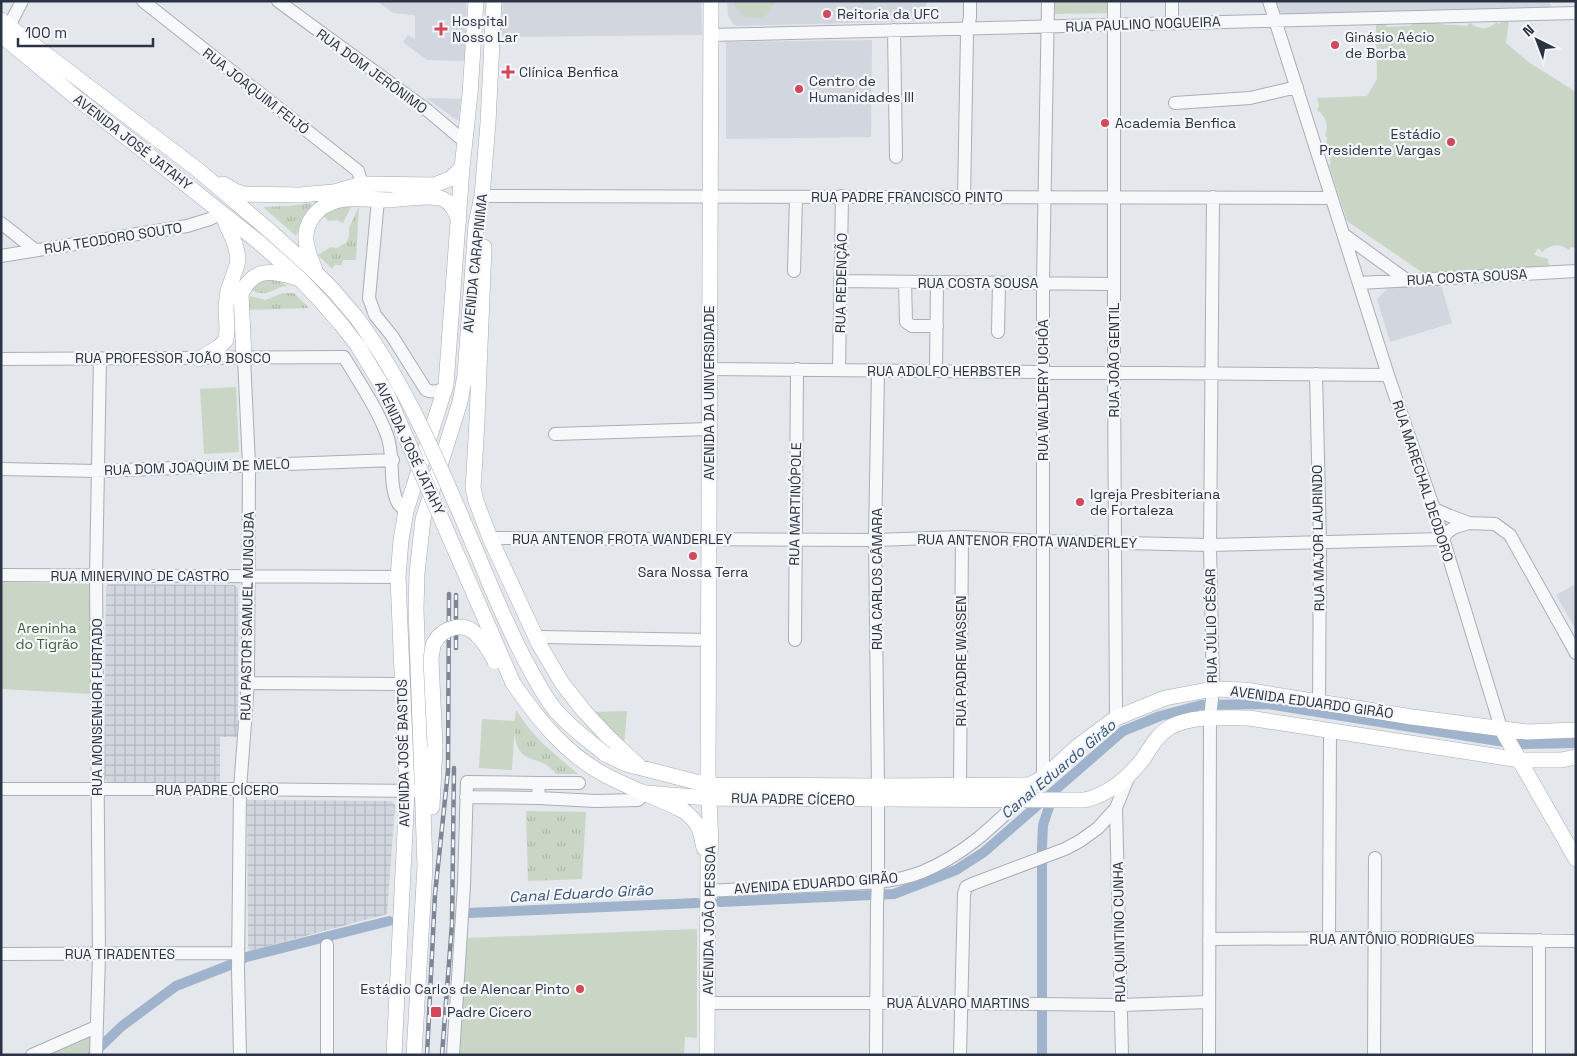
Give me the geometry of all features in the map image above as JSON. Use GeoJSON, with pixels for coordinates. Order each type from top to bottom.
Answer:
{"type":"FeatureCollection","features":[{"type":"Feature","properties":{"kind":"main road","name":"AVENIDA CARAPINIMA"},"geometry":{"type":"LineString","coordinates":[[406,511],[446,385],[476,1]]}},
{"type":"Feature","properties":{"kind":"main road","name":"AVENIDA CARAPINIMA"},"geometry":{"type":"LineString","coordinates":[[424,519],[460,402],[465,375],[476,224],[481,200],[488,123],[494,1]]}},
{"type":"Feature","properties":{"kind":"main road","name":"AVENIDA DA UNIVERSIDADE"},"geometry":{"type":"LineString","coordinates":[[709,792],[708,539],[711,1]]}},
{"type":"Feature","properties":{"kind":"main road","name":"AVENIDA JOSÉ JATAHY"},"geometry":{"type":"LineString","coordinates":[[4,32],[198,170],[271,232],[333,290],[369,334],[402,388],[452,495],[512,635],[555,710],[568,724],[605,754],[626,764],[640,767]]}},
{"type":"Feature","properties":{"kind":"main road","name":"AVENIDA JOSÉ JATAHY"},"geometry":{"type":"LineString","coordinates":[[4,32],[78,99],[261,244],[299,278],[341,324],[358,346],[386,394],[513,683],[551,733],[593,768],[684,811],[700,828],[708,861]]}},
{"type":"Feature","properties":{"kind":"main road"},"geometry":{"type":"LineString","coordinates":[[198,170],[235,191],[244,194],[300,195],[334,192],[362,184],[434,185],[450,179],[462,168]]}},
{"type":"Feature","properties":{"kind":"main road"},"geometry":{"type":"LineString","coordinates":[[317,274],[306,241],[307,231],[313,216],[322,207],[339,200],[435,197],[450,203],[459,220]]}},
{"type":"Feature","properties":{"kind":"main road"},"geometry":{"type":"LineString","coordinates":[[481,200],[486,214],[473,488],[476,502],[490,538],[538,644],[562,683],[584,711],[640,767]]}},
{"type":"Feature","properties":{"kind":"main road"},"geometry":{"type":"LineString","coordinates":[[199,359],[219,347],[226,340],[228,330],[226,306],[228,291],[238,257],[235,244],[222,212]]}},
{"type":"Feature","properties":{"kind":"main road"},"geometry":{"type":"LineString","coordinates":[[244,358],[241,294],[245,285],[264,272],[274,272],[299,278]]}},
{"type":"Feature","properties":{"kind":"main road","name":"AVENIDA JOSÉ BASTOS"},"geometry":{"type":"LineString","coordinates":[[394,1055],[421,791],[402,684],[398,577],[406,511]]}},
{"type":"Feature","properties":{"kind":"main road","name":"AVENIDA JOSÉ BASTOS"},"geometry":{"type":"LineString","coordinates":[[414,1055],[425,866],[416,609],[417,574],[424,519]]}},
{"type":"Feature","properties":{"kind":"main road"},"geometry":{"type":"LineString","coordinates":[[421,791],[435,746],[431,659],[434,645],[439,636],[446,630],[454,627],[471,630],[478,635],[487,647],[502,673],[513,683]]}},
{"type":"Feature","properties":{"kind":"main road","name":"AVENIDA EDUARDO GIRÃO"},"geometry":{"type":"LineString","coordinates":[[1042,778],[1078,746],[1116,718],[1166,698],[1245,690],[1412,717],[1562,760],[1576,757]]}},
{"type":"Feature","properties":{"kind":"main road","name":"AVENIDA EDUARDO GIRÃO"},"geometry":{"type":"LineString","coordinates":[[1053,800],[1085,800],[1095,798],[1120,783],[1143,759],[1151,746],[1166,730],[1181,723],[1211,714],[1249,718],[1330,732],[1510,744],[1527,732],[1576,730]]}},
{"type":"Feature","properties":{"kind":"main road"},"geometry":{"type":"LineString","coordinates":[[1510,744],[1576,859]]}},
{"type":"Feature","properties":{"kind":"main road","name":"RUA PADRE CÍCERO"},"geometry":{"type":"LineString","coordinates":[[640,767],[709,792]]}},
{"type":"Feature","properties":{"kind":"main road","name":"RUA PADRE CÍCERO"},"geometry":{"type":"LineString","coordinates":[[878,793],[960,786],[1020,786],[1029,785],[1042,778]]}},
{"type":"Feature","properties":{"kind":"main road","name":"AVENIDA JOÃO PESSOA"},"geometry":{"type":"LineString","coordinates":[[707,1055],[707,890],[708,861],[711,846],[709,792]]}},
{"type":"Feature","properties":{"kind":"main road","name":"RUA PADRE CÍCERO"},"geometry":{"type":"LineString","coordinates":[[646,793],[878,793],[1053,800]]}},
{"type":"Feature","properties":{"kind":"street"},"geometry":{"type":"LineString","coordinates":[[4,32],[22,1]]}},
{"type":"Feature","properties":{"kind":"street","name":"RUA JOAQUIM FEIJÓ"},"geometry":{"type":"LineString","coordinates":[[143,1],[358,171],[362,184]]}},
{"type":"Feature","properties":{"kind":"street","name":"RUA DOM JERÔNIMO"},"geometry":{"type":"LineString","coordinates":[[278,1],[427,110],[465,142]]}},
{"type":"Feature","properties":{"kind":"street"},"geometry":{"type":"LineString","coordinates":[[962,1],[962,17],[967,29]]}},
{"type":"Feature","properties":{"kind":"street"},"geometry":{"type":"LineString","coordinates":[[964,197],[967,29],[970,17],[970,1]]}},
{"type":"Feature","properties":{"kind":"street","name":"RUA WALDERY UCHÔA"},"geometry":{"type":"LineString","coordinates":[[1042,778],[1044,541],[1043,283],[1048,1]]}},
{"type":"Feature","properties":{"kind":"street","name":"RUA JOÃO GENTIL"},"geometry":{"type":"LineString","coordinates":[[1114,1],[1116,718]]}},
{"type":"Feature","properties":{"kind":"street"},"geometry":{"type":"LineString","coordinates":[[1172,1],[1172,22]]}},
{"type":"Feature","properties":{"kind":"street","name":"RUA MARECHAL DEODORO"},"geometry":{"type":"LineString","coordinates":[[1269,1],[1388,375],[1434,509],[1510,744]]}},
{"type":"Feature","properties":{"kind":"street","name":"RUA PAULINO NOGUEIRA"},"geometry":{"type":"LineString","coordinates":[[710,35],[1576,12]]}},
{"type":"Feature","properties":{"kind":"street"},"geometry":{"type":"LineString","coordinates":[[894,30],[896,157]]}},
{"type":"Feature","properties":{"kind":"street"},"geometry":{"type":"LineString","coordinates":[[1175,103],[1250,98],[1297,87]]}},
{"type":"Feature","properties":{"kind":"street","name":"RUA PADRE FRANCISCO PINTO"},"geometry":{"type":"LineString","coordinates":[[481,200],[711,196],[1331,198]]}},
{"type":"Feature","properties":{"kind":"street","name":"RUA REDENÇÃO"},"geometry":{"type":"LineString","coordinates":[[840,370],[842,196]]}},
{"type":"Feature","properties":{"kind":"street"},"geometry":{"type":"LineString","coordinates":[[794,270],[796,197]]}},
{"type":"Feature","properties":{"kind":"street","name":"RUA JÚLIO CÉSAR"},"geometry":{"type":"LineString","coordinates":[[1209,1055],[1212,692],[1210,545],[1212,197]]}},
{"type":"Feature","properties":{"kind":"street"},"geometry":{"type":"LineString","coordinates":[[378,200],[369,290],[371,307],[426,390],[433,392],[441,391],[446,385]]}},
{"type":"Feature","properties":{"kind":"street","name":"RUA TEODORO SOUTO"},"geometry":{"type":"LineString","coordinates":[[1,256],[187,226],[210,219],[222,212]]}},
{"type":"Feature","properties":{"kind":"street"},"geometry":{"type":"LineString","coordinates":[[1,223],[35,250]]}},
{"type":"Feature","properties":{"kind":"street"},"geometry":{"type":"LineString","coordinates":[[1343,234],[1408,281]]}},
{"type":"Feature","properties":{"kind":"street","name":"RUA COSTA SOUSA"},"geometry":{"type":"LineString","coordinates":[[1359,283],[1576,271]]}},
{"type":"Feature","properties":{"kind":"street","name":"RUA COSTA SOUSA"},"geometry":{"type":"LineString","coordinates":[[841,282],[1114,284]]}},
{"type":"Feature","properties":{"kind":"street"},"geometry":{"type":"LineString","coordinates":[[905,282],[906,322],[912,326],[937,326]]}},
{"type":"Feature","properties":{"kind":"street"},"geometry":{"type":"LineString","coordinates":[[936,370],[937,282]]}},
{"type":"Feature","properties":{"kind":"street"},"geometry":{"type":"LineString","coordinates":[[998,332],[999,283]]}},
{"type":"Feature","properties":{"kind":"street","name":"RUA PROFESSOR JOÃO BOSCO"},"geometry":{"type":"LineString","coordinates":[[1,359],[344,357],[388,435],[393,460]]}},
{"type":"Feature","properties":{"kind":"street","name":"RUA PASTOR SAMUEL MUNGUBA"},"geometry":{"type":"LineString","coordinates":[[240,1055],[238,955],[240,789],[248,683],[249,576],[249,465],[244,358]]}},
{"type":"Feature","properties":{"kind":"street","name":"RUA MONSENHOR FURTADO"},"geometry":{"type":"LineString","coordinates":[[96,1050],[99,954],[96,576],[100,359]]}},
{"type":"Feature","properties":{"kind":"street","name":"RUA ADOLFO HERBSTER"},"geometry":{"type":"LineString","coordinates":[[710,369],[1388,375]]}},
{"type":"Feature","properties":{"kind":"street","name":"RUA MARTINÓPOLE"},"geometry":{"type":"LineString","coordinates":[[794,640],[797,369]]}},
{"type":"Feature","properties":{"kind":"street","name":"RUA CARLOS CÂMARA"},"geometry":{"type":"LineString","coordinates":[[876,1055],[878,793],[875,540],[878,371]]}},
{"type":"Feature","properties":{"kind":"street","name":"RUA MAJOR LAURINDO"},"geometry":{"type":"LineString","coordinates":[[1316,374],[1320,543],[1319,701]]}},
{"type":"Feature","properties":{"kind":"street"},"geometry":{"type":"LineString","coordinates":[[555,434],[709,429]]}},
{"type":"Feature","properties":{"kind":"street"},"geometry":{"type":"LineString","coordinates":[[393,460],[394,487],[399,504],[406,511]]}},
{"type":"Feature","properties":{"kind":"street","name":"RUA DOM JOAQUIM DE MELO"},"geometry":{"type":"LineString","coordinates":[[1,469],[97,471],[393,460]]}},
{"type":"Feature","properties":{"kind":"street"},"geometry":{"type":"LineString","coordinates":[[1434,509],[1470,523],[1494,524],[1510,535],[1576,653]]}},
{"type":"Feature","properties":{"kind":"street"},"geometry":{"type":"LineString","coordinates":[[1443,539],[1450,529],[1470,523]]}},
{"type":"Feature","properties":{"kind":"street","name":"RUA ANTENOR FROTA WANDERLEY"},"geometry":{"type":"LineString","coordinates":[[490,538],[875,540],[962,537],[1115,544],[1210,545],[1443,539]]}},
{"type":"Feature","properties":{"kind":"street","name":"RUA PADRE WASSEN"},"geometry":{"type":"LineString","coordinates":[[960,786],[962,537]]}},
{"type":"Feature","properties":{"kind":"street","name":"RUA MINERVINO DE CASTRO"},"geometry":{"type":"LineString","coordinates":[[1,575],[398,577]]}},
{"type":"Feature","properties":{"kind":"street"},"geometry":{"type":"LineString","coordinates":[[542,637],[709,640]]}},
{"type":"Feature","properties":{"kind":"street"},"geometry":{"type":"LineString","coordinates":[[248,683],[402,684]]}},
{"type":"Feature","properties":{"kind":"street"},"geometry":{"type":"LineString","coordinates":[[1329,938],[1330,732]]}},
{"type":"Feature","properties":{"kind":"street"},"geometry":{"type":"LineString","coordinates":[[960,1055],[964,894],[966,887],[1065,849],[1098,828],[1116,808],[1130,773]]}},
{"type":"Feature","properties":{"kind":"street"},"geometry":{"type":"LineString","coordinates":[[453,1055],[464,885],[467,782],[579,783]]}},
{"type":"Feature","properties":{"kind":"street"},"geometry":{"type":"LineString","coordinates":[[538,783],[538,798]]}},
{"type":"Feature","properties":{"kind":"street","name":"RUA PADRE CÍCERO"},"geometry":{"type":"LineString","coordinates":[[1,789],[421,791]]}},
{"type":"Feature","properties":{"kind":"street","name":"RUA PADRE CÍCERO"},"geometry":{"type":"LineString","coordinates":[[466,797],[596,801],[638,800],[646,793]]}},
{"type":"Feature","properties":{"kind":"street","name":"AVENIDA EDUARDO GIRÃO"},"geometry":{"type":"LineString","coordinates":[[707,890],[878,884],[901,878],[924,871],[965,849],[1025,800]]}},
{"type":"Feature","properties":{"kind":"street","name":"RUA QUINTINO CUNHA"},"geometry":{"type":"LineString","coordinates":[[1116,808],[1122,1055]]}},
{"type":"Feature","properties":{"kind":"street"},"geometry":{"type":"LineString","coordinates":[[1374,1055],[1375,858]]}},
{"type":"Feature","properties":{"kind":"street","name":"RUA ANTÔNIO RODRIGUES"},"geometry":{"type":"LineString","coordinates":[[1209,940],[1374,938],[1576,941]]}},
{"type":"Feature","properties":{"kind":"street"},"geometry":{"type":"LineString","coordinates":[[1539,940],[1539,1055]]}},
{"type":"Feature","properties":{"kind":"street"},"geometry":{"type":"LineString","coordinates":[[327,945],[328,1055]]}},
{"type":"Feature","properties":{"kind":"street","name":"RUA TIRADENTES"},"geometry":{"type":"LineString","coordinates":[[1,954],[238,955]]}},
{"type":"Feature","properties":{"kind":"street","name":"RUA ÁLVARO MARTINS"},"geometry":{"type":"LineString","coordinates":[[707,1003],[1042,1003],[1121,1005],[1209,1002]]}},
{"type":"Feature","properties":{"kind":"street"},"geometry":{"type":"LineString","coordinates":[[32,1055],[96,1027]]}},
{"type":"Feature","properties":{"kind":"shaded area","name":"Hospital Nosso Lar"},"geometry":{"type":"Polygon","coordinates":[[[377,1],[466,1],[465,61],[427,60],[403,42],[408,35],[415,39],[415,16],[393,13],[377,1]]]}},
{"type":"Feature","properties":{"kind":"shaded area"},"geometry":{"type":"Polygon","coordinates":[[[503,1],[701,1],[702,35],[500,37],[503,1]]]}},
{"type":"Feature","properties":{"kind":"shaded area","name":"Reitoria da UFC"},"geometry":{"type":"Polygon","coordinates":[[[727,1],[926,1],[926,21],[737,26],[733,24],[728,16],[727,1]]]}},
{"type":"Feature","properties":{"kind":"shaded area"},"geometry":{"type":"Polygon","coordinates":[[[1276,1],[1549,1],[1552,8],[1283,14],[1279,11],[1276,1]]]}},
{"type":"Feature","properties":{"kind":"shaded area","name":"Centro de Humanidades III"},"geometry":{"type":"Polygon","coordinates":[[[872,40],[871,137],[726,139],[726,42],[872,40]]]}},
{"type":"Feature","properties":{"kind":"shaded area"},"geometry":{"type":"Polygon","coordinates":[[[426,98],[461,99],[458,122],[458,121],[426,98]]]}},
{"type":"Feature","properties":{"kind":"shaded area"},"geometry":{"type":"Polygon","coordinates":[[[1441,285],[1452,323],[1390,342],[1377,299],[1390,286],[1441,285]]]}},
{"type":"Feature","properties":{"kind":"shaded area"},"geometry":{"type":"Polygon","coordinates":[[[108,584],[234,585],[238,588],[238,737],[220,737],[220,782],[107,782],[105,778],[106,587],[108,584]]]}},
{"type":"Feature","properties":{"kind":"shaded area"},"geometry":{"type":"Polygon","coordinates":[[[1576,584],[1576,630],[1556,595],[1576,584]]]}},
{"type":"Feature","properties":{"kind":"shaded area"},"geometry":{"type":"Polygon","coordinates":[[[247,800],[391,801],[395,805],[387,914],[249,951],[247,800]]]}},
{"type":"Feature","properties":{"kind":"green space"},"geometry":{"type":"Polygon","coordinates":[[[735,1],[776,1],[764,18],[746,18],[735,6],[735,1]]]}},
{"type":"Feature","properties":{"kind":"green space"},"geometry":{"type":"Polygon","coordinates":[[[1053,1],[1110,1],[1111,13],[1053,14],[1053,1]]]}},
{"type":"Feature","properties":{"kind":"green space","name":"Estádio Presidente Vargas"},"geometry":{"type":"Polygon","coordinates":[[[1430,20],[1448,25],[1467,26],[1470,23],[1484,28],[1490,27],[1497,22],[1499,24],[1509,21],[1506,43],[1530,63],[1576,92],[1576,248],[1571,247],[1569,250],[1555,245],[1542,252],[1538,248],[1534,255],[1548,259],[1549,266],[1423,273],[1347,221],[1329,165],[1331,163],[1326,147],[1327,137],[1325,136],[1327,125],[1323,115],[1317,110],[1319,106],[1317,98],[1367,96],[1377,79],[1376,25],[1385,24],[1387,27],[1410,26],[1416,21],[1430,20]]]}},
{"type":"Feature","properties":{"kind":"green space"},"geometry":{"type":"Polygon","coordinates":[[[311,203],[302,218],[296,236],[263,207],[288,206],[311,203]]]}},
{"type":"Feature","properties":{"kind":"green space"},"geometry":{"type":"Polygon","coordinates":[[[359,206],[356,260],[343,260],[342,265],[335,265],[332,269],[318,255],[331,247],[337,248],[346,243],[349,237],[349,228],[359,206]]]}},
{"type":"Feature","properties":{"kind":"green space"},"geometry":{"type":"Polygon","coordinates":[[[341,207],[351,207],[343,223],[337,220],[329,221],[324,216],[332,210],[341,207]]]}},
{"type":"Feature","properties":{"kind":"green space"},"geometry":{"type":"Polygon","coordinates":[[[262,280],[277,280],[288,286],[266,293],[251,290],[254,285],[262,280]]]}},
{"type":"Feature","properties":{"kind":"green space"},"geometry":{"type":"Polygon","coordinates":[[[283,293],[294,293],[309,308],[248,310],[250,296],[265,300],[283,293]]]}},
{"type":"Feature","properties":{"kind":"green space"},"geometry":{"type":"Polygon","coordinates":[[[236,387],[239,452],[204,454],[200,389],[236,387]]]}},
{"type":"Feature","properties":{"kind":"green space","name":"Areninha do Tigrão"},"geometry":{"type":"Polygon","coordinates":[[[1,582],[95,584],[92,694],[1,689],[1,582]]]}},
{"type":"Feature","properties":{"kind":"green space"},"geometry":{"type":"Polygon","coordinates":[[[516,710],[542,743],[578,774],[556,774],[545,764],[522,753],[514,735],[516,710]]]}},
{"type":"Feature","properties":{"kind":"green space"},"geometry":{"type":"Polygon","coordinates":[[[627,711],[624,746],[588,712],[627,711]]]}},
{"type":"Feature","properties":{"kind":"green space"},"geometry":{"type":"Polygon","coordinates":[[[482,719],[515,721],[512,770],[479,768],[482,719]]]}},
{"type":"Feature","properties":{"kind":"green space"},"geometry":{"type":"Polygon","coordinates":[[[526,811],[586,812],[582,879],[528,881],[526,811]]]}},
{"type":"Feature","properties":{"kind":"green space","name":"Estádio Carlos de Alencar Pinto"},"geometry":{"type":"Polygon","coordinates":[[[697,929],[697,1038],[685,1037],[684,1055],[459,1055],[465,940],[467,938],[697,929]]]}},
{"type":"Feature","properties":{"kind":"green space"},"geometry":{"type":"Polygon","coordinates":[[[92,1032],[92,1055],[39,1055],[92,1032]]]}},
{"type":"Feature","properties":{"kind":"waterway","name":"Canal Eduardo Girão"},"geometry":{"type":"LineString","coordinates":[[720,902],[894,894],[956,870],[984,852],[1123,731],[1160,716],[1201,705],[1267,704],[1521,744],[1576,743]]}},
{"type":"Feature","properties":{"kind":"waterway"},"geometry":{"type":"LineString","coordinates":[[1042,1055],[1042,847],[1043,825],[1053,795]]}},
{"type":"Feature","properties":{"kind":"waterway","name":"Canal Eduardo Girão"},"geometry":{"type":"LineString","coordinates":[[467,913],[697,903]]}},
{"type":"Feature","properties":{"kind":"waterway"},"geometry":{"type":"LineString","coordinates":[[93,1054],[122,1026],[176,986],[246,957],[389,921]]}},
{"type":"Feature","properties":{"kind":"railway"},"geometry":{"type":"LineString","coordinates":[[427,1055],[435,894],[448,771],[449,594]]}},
{"type":"Feature","properties":{"kind":"railway"},"geometry":{"type":"LineString","coordinates":[[456,595],[456,648]]}},
{"type":"Feature","properties":{"kind":"railway"},"geometry":{"type":"LineString","coordinates":[[442,1055],[452,924],[454,768]]}},
{"type":"Feature","properties":{"kind":"place","name":"Reitoria da UFC"},"geometry":{"type":"Point","coordinates":[827,14]}},
{"type":"Feature","properties":{"kind":"place","name":"Hospital Nosso Lar"},"geometry":{"type":"Point","coordinates":[441,29]}},
{"type":"Feature","properties":{"kind":"place","name":"Ginásio Aécio de Borba"},"geometry":{"type":"Point","coordinates":[1335,45]}},
{"type":"Feature","properties":{"kind":"place","name":"Clínica Benfica"},"geometry":{"type":"Point","coordinates":[508,72]}},
{"type":"Feature","properties":{"kind":"place","name":"Centro de Humanidades III"},"geometry":{"type":"Point","coordinates":[799,89]}},
{"type":"Feature","properties":{"kind":"place","name":"Academia Benfica"},"geometry":{"type":"Point","coordinates":[1105,123]}},
{"type":"Feature","properties":{"kind":"place","name":"Estádio Presidente Vargas"},"geometry":{"type":"Point","coordinates":[1451,142]}},
{"type":"Feature","properties":{"kind":"place","name":"Igreja Presbiteriana de Fortaleza"},"geometry":{"type":"Point","coordinates":[1080,502]}},
{"type":"Feature","properties":{"kind":"place","name":"Sara Nossa Terra"},"geometry":{"type":"Point","coordinates":[693,556]}},
{"type":"Feature","properties":{"kind":"place","name":"Estádio Carlos de Alencar Pinto"},"geometry":{"type":"Point","coordinates":[580,989]}},
{"type":"Feature","properties":{"kind":"place","name":"Padre Cícero"},"geometry":{"type":"Point","coordinates":[436,1012]}}]}
